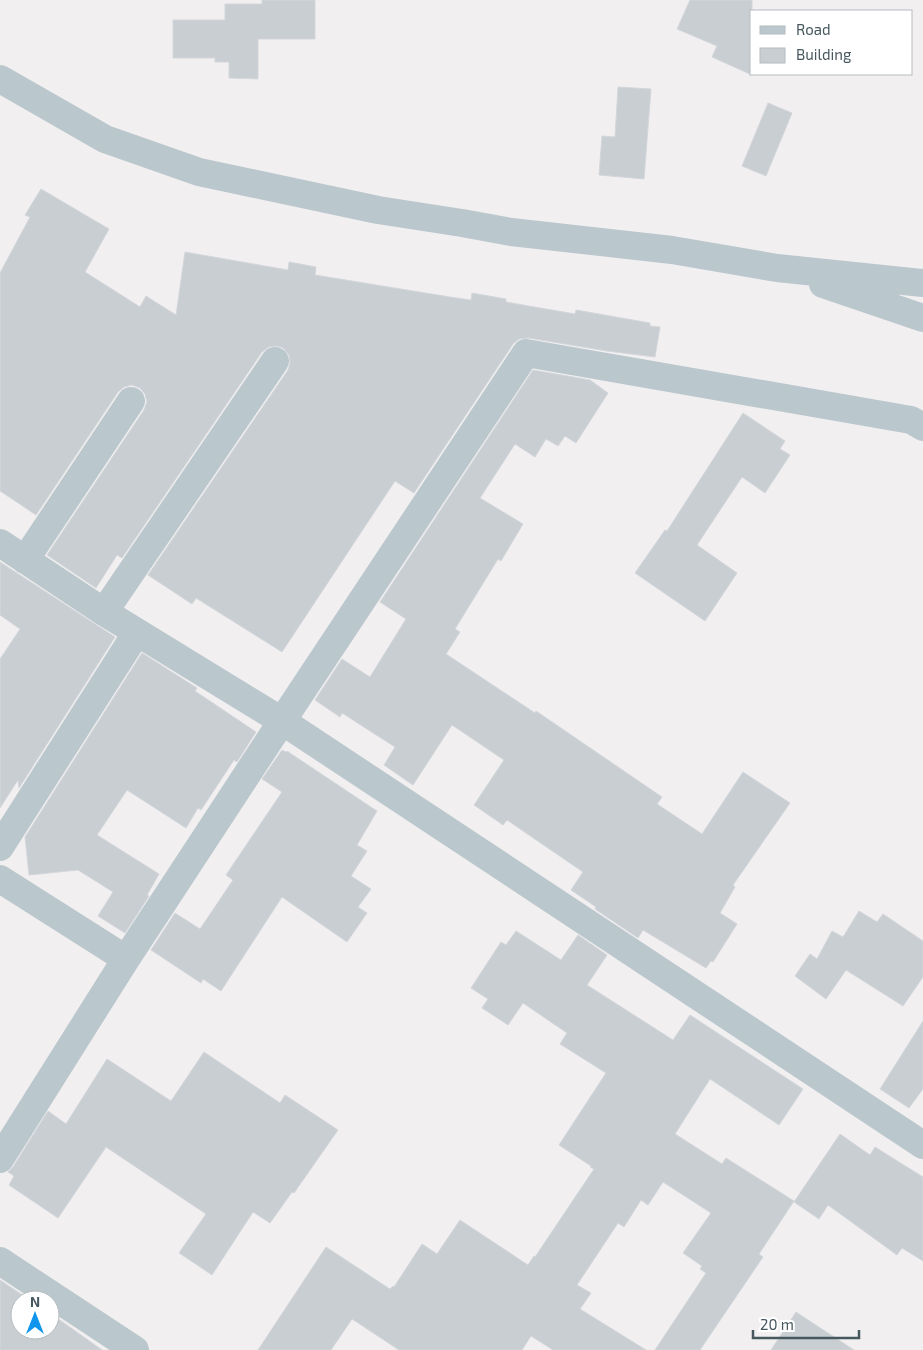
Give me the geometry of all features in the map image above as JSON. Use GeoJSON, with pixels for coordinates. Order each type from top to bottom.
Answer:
{"type":"FeatureCollection","features":[{"type":"Feature","properties":{"kind":"street"},"geometry":{"type":"LineString","coordinates":[[0,78],[105,139],[199,172],[378,210],[510,232],[672,250],[777,268],[923,284]]}},
{"type":"Feature","properties":{"kind":"street"},"geometry":{"type":"LineString","coordinates":[[777,268],[923,318]]}},
{"type":"Feature","properties":{"kind":"street"},"geometry":{"type":"LineString","coordinates":[[0,1159],[126,959],[526,353],[911,420],[923,427]]}},
{"type":"Feature","properties":{"kind":"street"},"geometry":{"type":"LineString","coordinates":[[104,612],[274,361]]}},
{"type":"Feature","properties":{"kind":"street"},"geometry":{"type":"LineString","coordinates":[[26,560],[131,401]]}},
{"type":"Feature","properties":{"kind":"street"},"geometry":{"type":"LineString","coordinates":[[0,543],[104,612],[282,721],[923,1145]]}},
{"type":"Feature","properties":{"kind":"street"},"geometry":{"type":"LineString","coordinates":[[0,847],[137,632]]}},
{"type":"Feature","properties":{"kind":"street"},"geometry":{"type":"LineString","coordinates":[[0,878],[126,959]]}},
{"type":"Feature","properties":{"kind":"street"},"geometry":{"type":"LineString","coordinates":[[0,1261],[135,1350]]}},
{"type":"Feature","properties":{"kind":"building"},"geometry":{"type":"Polygon","coordinates":[[[262,0],[315,0],[315,39],[258,39],[258,79],[229,78],[229,62],[215,62],[215,58],[173,58],[173,20],[225,20],[225,4],[262,4],[262,0]]]}},
{"type":"Feature","properties":{"kind":"building"},"geometry":{"type":"Polygon","coordinates":[[[690,0],[752,0],[752,10],[750,10],[750,74],[712,57],[717,46],[677,29],[690,0]]]}},
{"type":"Feature","properties":{"kind":"building"},"geometry":{"type":"Polygon","coordinates":[[[618,87],[651,89],[644,179],[599,175],[602,136],[615,137],[618,87]]]}},
{"type":"Feature","properties":{"kind":"building"},"geometry":{"type":"Polygon","coordinates":[[[768,103],[792,113],[766,176],[742,166],[768,103]]]}},
{"type":"Feature","properties":{"kind":"building"},"geometry":{"type":"Polygon","coordinates":[[[41,189],[109,229],[85,272],[140,307],[146,296],[176,315],[185,252],[288,270],[289,262],[316,267],[315,275],[471,300],[472,293],[506,299],[506,302],[575,314],[576,310],[650,323],[650,326],[660,327],[655,357],[529,338],[519,339],[513,344],[414,493],[395,481],[282,652],[196,598],[192,604],[148,575],[288,370],[290,363],[289,355],[283,348],[277,346],[269,347],[262,352],[122,558],[117,555],[96,588],[47,555],[144,410],[147,402],[145,394],[140,388],[132,385],[124,387],[118,392],[36,515],[0,491],[0,273],[30,217],[25,215],[41,189]]]}},
{"type":"Feature","properties":{"kind":"building"},"geometry":{"type":"Polygon","coordinates":[[[533,370],[590,380],[608,393],[576,443],[565,436],[558,446],[546,439],[535,457],[515,444],[480,498],[523,524],[501,561],[498,559],[455,629],[460,632],[446,654],[535,713],[536,711],[662,797],[657,804],[702,834],[743,772],[790,803],[733,885],[735,887],[720,913],[737,924],[713,962],[711,961],[706,968],[643,930],[638,938],[595,909],[596,907],[571,890],[583,872],[507,820],[503,825],[474,805],[504,760],[452,725],[413,785],[384,765],[395,747],[342,713],[340,717],[315,700],[342,659],[370,677],[406,619],[380,602],[533,370]]]}},
{"type":"Feature","properties":{"kind":"building"},"geometry":{"type":"Polygon","coordinates":[[[743,413],[785,441],[780,449],[790,455],[765,493],[742,477],[697,545],[737,573],[705,621],[635,573],[665,530],[667,531],[743,413]]]}},
{"type":"Feature","properties":{"kind":"building"},"geometry":{"type":"Polygon","coordinates":[[[0,562],[115,637],[19,788],[18,780],[0,808],[0,659],[20,629],[0,615],[0,562]]]}},
{"type":"Feature","properties":{"kind":"building"},"geometry":{"type":"Polygon","coordinates":[[[142,653],[197,688],[195,691],[256,732],[237,762],[234,760],[201,810],[198,808],[186,828],[127,790],[97,835],[159,874],[147,895],[149,896],[125,933],[98,916],[113,892],[78,870],[29,875],[25,837],[142,653]]]}},
{"type":"Feature","properties":{"kind":"building"},"geometry":{"type":"Polygon","coordinates":[[[282,750],[287,751],[377,811],[357,845],[367,851],[351,876],[371,889],[358,907],[367,913],[347,942],[282,897],[221,991],[203,979],[201,983],[151,950],[175,913],[200,929],[233,880],[226,875],[282,792],[262,779],[282,750]]]}},
{"type":"Feature","properties":{"kind":"building"},"geometry":{"type":"Polygon","coordinates":[[[859,911],[877,922],[883,914],[923,941],[923,977],[903,1006],[846,970],[826,999],[795,976],[810,954],[817,959],[832,931],[843,937],[859,911]]]}},
{"type":"Feature","properties":{"kind":"building"},"geometry":{"type":"Polygon","coordinates":[[[516,931],[561,960],[578,935],[607,955],[587,985],[673,1040],[690,1015],[803,1089],[779,1125],[710,1079],[675,1134],[722,1164],[726,1158],[794,1201],[759,1254],[763,1257],[700,1350],[655,1350],[706,1273],[700,1269],[702,1266],[683,1253],[711,1213],[663,1182],[648,1205],[641,1200],[624,1227],[618,1223],[577,1285],[591,1293],[580,1309],[646,1350],[553,1350],[531,1336],[522,1350],[399,1350],[352,1319],[331,1350],[258,1350],[326,1247],[390,1289],[394,1287],[422,1244],[437,1254],[460,1220],[528,1265],[594,1169],[559,1145],[606,1073],[560,1044],[567,1033],[523,1003],[508,1025],[482,1008],[488,999],[471,988],[501,942],[506,945],[516,931]]]}},
{"type":"Feature","properties":{"kind":"building"},"geometry":{"type":"Polygon","coordinates":[[[923,1021],[923,1089],[909,1108],[880,1089],[923,1021]]]}},
{"type":"Feature","properties":{"kind":"building"},"geometry":{"type":"Polygon","coordinates":[[[204,1052],[280,1103],[285,1095],[338,1130],[294,1193],[292,1192],[270,1223],[253,1212],[212,1275],[179,1253],[206,1214],[106,1147],[58,1218],[9,1185],[14,1176],[8,1172],[48,1111],[66,1124],[107,1059],[171,1101],[204,1052]]]}},
{"type":"Feature","properties":{"kind":"building"},"geometry":{"type":"Polygon","coordinates":[[[840,1134],[870,1155],[875,1147],[923,1177],[923,1261],[902,1248],[897,1255],[828,1205],[819,1219],[794,1202],[840,1134]]]}},
{"type":"Feature","properties":{"kind":"building"},"geometry":{"type":"Polygon","coordinates":[[[0,1280],[15,1290],[10,1290],[10,1340],[60,1340],[60,1320],[102,1350],[0,1350],[0,1280]]]}},
{"type":"Feature","properties":{"kind":"building"},"geometry":{"type":"Polygon","coordinates":[[[796,1312],[854,1350],[771,1350],[796,1312]]]}}]}
